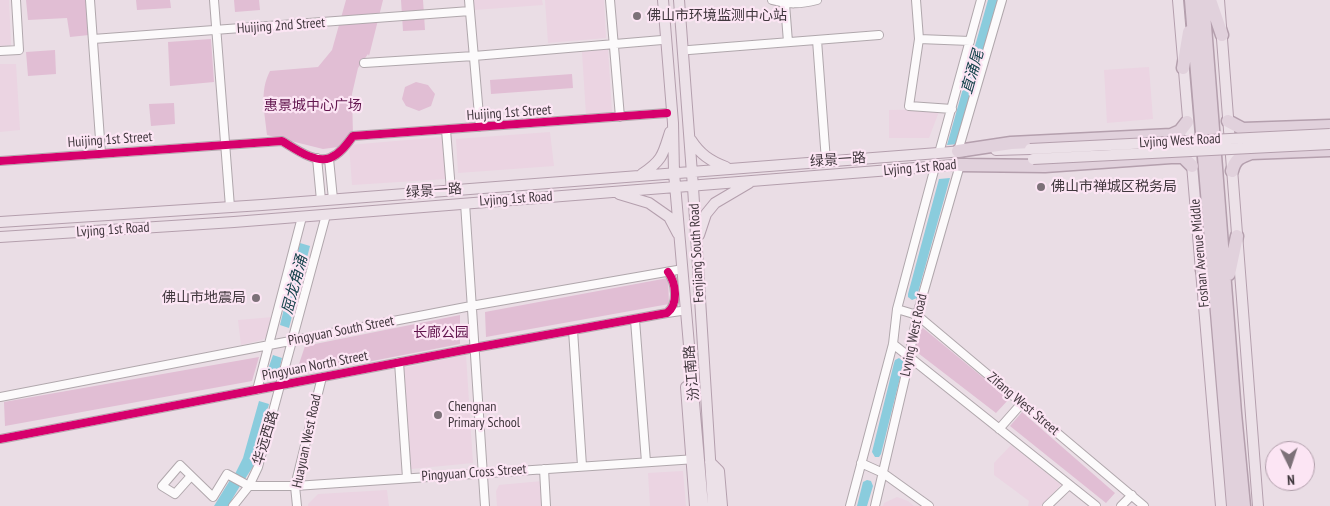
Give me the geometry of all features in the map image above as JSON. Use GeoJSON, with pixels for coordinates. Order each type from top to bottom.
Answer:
{"type":"FeatureCollection","features":[{"type":"Feature","properties":{"kind":"highway","name":"Foshan Avenue Middle"},"geometry":{"type":"LineString","coordinates":[[1203,0],[1244,506]]}},
{"type":"Feature","properties":{"kind":"highway"},"geometry":{"type":"LineString","coordinates":[[1210,0],[1222,35]]}},
{"type":"Feature","properties":{"kind":"highway"},"geometry":{"type":"LineString","coordinates":[[1183,68],[1192,6]]}},
{"type":"Feature","properties":{"kind":"highway","name":"Foshan Avenue Middle"},"geometry":{"type":"LineString","coordinates":[[1192,6],[1233,506]]}},
{"type":"Feature","properties":{"kind":"highway"},"geometry":{"type":"LineString","coordinates":[[1228,121],[1243,129],[1330,126]]}},
{"type":"Feature","properties":{"kind":"highway"},"geometry":{"type":"LineString","coordinates":[[958,152],[1011,144],[1171,135],[1180,132],[1187,122]]}},
{"type":"Feature","properties":{"kind":"highway"},"geometry":{"type":"LineString","coordinates":[[1232,171],[1235,162],[1241,156],[1251,153],[1330,150]]}},
{"type":"Feature","properties":{"kind":"highway"},"geometry":{"type":"LineString","coordinates":[[960,165],[1045,166],[1182,157],[1192,166]]}},
{"type":"Feature","properties":{"kind":"highway"},"geometry":{"type":"LineString","coordinates":[[1226,286],[1237,236]]}},
{"type":"Feature","properties":{"kind":"highway"},"geometry":{"type":"LineString","coordinates":[[1202,270],[1216,304]]}},
{"type":"Feature","properties":{"kind":"main road","name":"Fenjiang South Road"},"geometry":{"type":"LineString","coordinates":[[679,0],[692,141],[692,171],[710,462],[716,490],[713,506]]}},
{"type":"Feature","properties":{"kind":"main road"},"geometry":{"type":"LineString","coordinates":[[685,0],[696,129],[692,141],[699,151],[711,161],[729,169]]}},
{"type":"Feature","properties":{"kind":"main road","name":"Foshan Avenue Middle"},"geometry":{"type":"LineString","coordinates":[[1178,0],[1221,506]]}},
{"type":"Feature","properties":{"kind":"main road"},"geometry":{"type":"LineString","coordinates":[[1219,0],[1258,506]]}},
{"type":"Feature","properties":{"kind":"main road"},"geometry":{"type":"LineString","coordinates":[[661,2],[669,134]]}},
{"type":"Feature","properties":{"kind":"main road"},"geometry":{"type":"LineString","coordinates":[[639,175],[656,165],[663,154],[673,123],[661,2]]}},
{"type":"Feature","properties":{"kind":"main road","name":"汾江南路"},"geometry":{"type":"LineString","coordinates":[[673,123],[674,173],[681,241],[676,270],[695,459],[702,506]]}},
{"type":"Feature","properties":{"kind":"main road","name":"Lvjing West Road"},"geometry":{"type":"LineString","coordinates":[[1031,154],[1330,134]]}},
{"type":"Feature","properties":{"kind":"main road","name":"Lvjing West Road"},"geometry":{"type":"LineString","coordinates":[[1031,154],[1330,144]]}},
{"type":"Feature","properties":{"kind":"main road","name":"绿景一路"},"geometry":{"type":"LineString","coordinates":[[0,222],[230,207],[958,152]]}},
{"type":"Feature","properties":{"kind":"main road","name":"Lvjing 1st Road"},"geometry":{"type":"LineString","coordinates":[[958,152],[1031,154]]}},
{"type":"Feature","properties":{"kind":"main road","name":"Lvjing 1st Road"},"geometry":{"type":"LineString","coordinates":[[0,237],[302,217],[465,203],[694,187],[960,165],[1031,154]]}},
{"type":"Feature","properties":{"kind":"main road"},"geometry":{"type":"LineString","coordinates":[[697,240],[706,214],[715,203],[750,182]]}},
{"type":"Feature","properties":{"kind":"main road"},"geometry":{"type":"LineString","coordinates":[[613,192],[648,203],[669,217],[681,241]]}},
{"type":"Feature","properties":{"kind":"main road"},"geometry":{"type":"LineString","coordinates":[[674,225],[676,270],[679,282],[695,459],[695,506]]}},
{"type":"Feature","properties":{"kind":"main road"},"geometry":{"type":"LineString","coordinates":[[716,490],[722,506]]}},
{"type":"Feature","properties":{"kind":"street"},"geometry":{"type":"LineString","coordinates":[[0,51],[18,50],[16,0]]}},
{"type":"Feature","properties":{"kind":"street"},"geometry":{"type":"LineString","coordinates":[[90,0],[101,153]]}},
{"type":"Feature","properties":{"kind":"street"},"geometry":{"type":"LineString","coordinates":[[214,0],[230,207]]}},
{"type":"Feature","properties":{"kind":"street"},"geometry":{"type":"LineString","coordinates":[[469,0],[480,127]]}},
{"type":"Feature","properties":{"kind":"street"},"geometry":{"type":"LineString","coordinates":[[610,0],[620,117]]}},
{"type":"Feature","properties":{"kind":"street"},"geometry":{"type":"LineString","coordinates":[[772,0],[796,5],[816,0]]}},
{"type":"Feature","properties":{"kind":"street"},"geometry":{"type":"LineString","coordinates":[[916,0],[919,39],[909,106],[952,109]]}},
{"type":"Feature","properties":{"kind":"street"},"geometry":{"type":"LineString","coordinates":[[939,153],[981,0]]}},
{"type":"Feature","properties":{"kind":"street"},"geometry":{"type":"LineString","coordinates":[[958,152],[1002,0]]}},
{"type":"Feature","properties":{"kind":"street"},"geometry":{"type":"LineString","coordinates":[[785,4],[788,42]]}},
{"type":"Feature","properties":{"kind":"street","name":"Huijing 2nd Street"},"geometry":{"type":"LineString","coordinates":[[93,39],[470,11]]}},
{"type":"Feature","properties":{"kind":"street"},"geometry":{"type":"LineString","coordinates":[[689,50],[880,35]]}},
{"type":"Feature","properties":{"kind":"street"},"geometry":{"type":"LineString","coordinates":[[919,39],[970,41]]}},
{"type":"Feature","properties":{"kind":"street"},"geometry":{"type":"LineString","coordinates":[[364,64],[662,40]]}},
{"type":"Feature","properties":{"kind":"street"},"geometry":{"type":"LineString","coordinates":[[817,40],[826,161]]}},
{"type":"Feature","properties":{"kind":"street","name":"Huijing 1st Street"},"geometry":{"type":"LineString","coordinates":[[329,159],[341,151],[353,136],[667,112]]}},
{"type":"Feature","properties":{"kind":"street"},"geometry":{"type":"LineString","coordinates":[[446,130],[451,190]]}},
{"type":"Feature","properties":{"kind":"street","name":"Huijing 1st Street"},"geometry":{"type":"LineString","coordinates":[[0,161],[282,141],[300,152],[317,158]]}},
{"type":"Feature","properties":{"kind":"street"},"geometry":{"type":"LineString","coordinates":[[321,200],[317,158],[329,159],[333,199]]}},
{"type":"Feature","properties":{"kind":"street","name":"Lvying West Road"},"geometry":{"type":"LineString","coordinates":[[875,506],[905,378],[916,315],[960,165]]}},
{"type":"Feature","properties":{"kind":"street","name":"Lvying West Road"},"geometry":{"type":"LineString","coordinates":[[850,506],[893,344],[897,309],[936,167]]}},
{"type":"Feature","properties":{"kind":"street"},"geometry":{"type":"LineString","coordinates":[[465,203],[485,506]]}},
{"type":"Feature","properties":{"kind":"street","name":"华远西路"},"geometry":{"type":"LineString","coordinates":[[233,506],[249,486],[258,467],[282,385],[326,215]]}},
{"type":"Feature","properties":{"kind":"street"},"geometry":{"type":"LineString","coordinates":[[257,390],[302,217]]}},
{"type":"Feature","properties":{"kind":"street"},"geometry":{"type":"LineString","coordinates":[[667,313],[671,310],[675,300],[674,283],[676,270]]}},
{"type":"Feature","properties":{"kind":"street","name":"Pingyuan South Street"},"geometry":{"type":"LineString","coordinates":[[0,397],[471,306],[676,270]]}},
{"type":"Feature","properties":{"kind":"street","name":"Zifang West Street"},"geometry":{"type":"LineString","coordinates":[[897,309],[916,315],[1144,506]]}},
{"type":"Feature","properties":{"kind":"street","name":"Pingyuan North Street"},"geometry":{"type":"LineString","coordinates":[[0,439],[399,362],[681,311]]}},
{"type":"Feature","properties":{"kind":"street"},"geometry":{"type":"LineString","coordinates":[[635,320],[646,462]]}},
{"type":"Feature","properties":{"kind":"street"},"geometry":{"type":"LineString","coordinates":[[573,330],[582,466]]}},
{"type":"Feature","properties":{"kind":"street"},"geometry":{"type":"LineString","coordinates":[[893,344],[1096,506]]}},
{"type":"Feature","properties":{"kind":"street"},"geometry":{"type":"LineString","coordinates":[[399,362],[407,478]]}},
{"type":"Feature","properties":{"kind":"street","name":"Huayuan West Road"},"geometry":{"type":"LineString","coordinates":[[297,506],[295,486],[322,377]]}},
{"type":"Feature","properties":{"kind":"street"},"geometry":{"type":"LineString","coordinates":[[999,429],[1022,403]]}},
{"type":"Feature","properties":{"kind":"street","name":"Pingyuan Cross Street"},"geometry":{"type":"LineString","coordinates":[[249,486],[295,486],[695,459]]}},
{"type":"Feature","properties":{"kind":"street"},"geometry":{"type":"LineString","coordinates":[[861,463],[883,473],[929,506]]}},
{"type":"Feature","properties":{"kind":"street"},"geometry":{"type":"LineString","coordinates":[[544,469],[546,506]]}},
{"type":"Feature","properties":{"kind":"street"},"geometry":{"type":"LineString","coordinates":[[191,476],[213,496],[227,474],[249,486]]}},
{"type":"Feature","properties":{"kind":"street"},"geometry":{"type":"LineString","coordinates":[[1047,506],[1069,484]]}},
{"type":"Feature","properties":{"kind":"street"},"geometry":{"type":"LineString","coordinates":[[1122,506],[1132,495]]}},
{"type":"Feature","properties":{"kind":"shaded area"},"geometry":{"type":"Polygon","coordinates":[[[0,0],[9,0],[11,45],[0,46],[0,0]]]}},
{"type":"Feature","properties":{"kind":"shaded area"},"geometry":{"type":"Polygon","coordinates":[[[473,0],[542,0],[543,5],[474,10],[473,0]]]}},
{"type":"Feature","properties":{"kind":"shaded area"},"geometry":{"type":"Polygon","coordinates":[[[545,0],[604,0],[606,38],[548,43],[545,0]]]}},
{"type":"Feature","properties":{"kind":"shaded area"},"geometry":{"type":"Polygon","coordinates":[[[608,49],[612,112],[586,115],[582,52],[608,49]]]}},
{"type":"Feature","properties":{"kind":"shaded area"},"geometry":{"type":"Polygon","coordinates":[[[0,64],[16,64],[20,130],[0,132],[0,64]]]}},
{"type":"Feature","properties":{"kind":"shaded area"},"geometry":{"type":"Polygon","coordinates":[[[1149,67],[1153,119],[1107,123],[1104,70],[1149,67]]]}},
{"type":"Feature","properties":{"kind":"shaded area"},"geometry":{"type":"Polygon","coordinates":[[[940,109],[929,138],[889,138],[889,110],[940,109]]]}},
{"type":"Feature","properties":{"kind":"shaded area"},"geometry":{"type":"Polygon","coordinates":[[[550,132],[554,166],[458,173],[456,139],[550,132]]]}},
{"type":"Feature","properties":{"kind":"shaded area"},"geometry":{"type":"Polygon","coordinates":[[[442,137],[446,179],[352,185],[349,145],[442,137]]]}},
{"type":"Feature","properties":{"kind":"shaded area"},"geometry":{"type":"Polygon","coordinates":[[[273,317],[267,337],[241,345],[238,320],[273,317]]]}},
{"type":"Feature","properties":{"kind":"shaded area","name":"Chengnan Primary School"},"geometry":{"type":"Polygon","coordinates":[[[466,355],[473,463],[411,469],[404,368],[466,355]]]}},
{"type":"Feature","properties":{"kind":"shaded area"},"geometry":{"type":"Polygon","coordinates":[[[1011,445],[1061,485],[1041,506],[1028,506],[1029,501],[994,475],[994,463],[1011,445]]]}},
{"type":"Feature","properties":{"kind":"shaded area"},"geometry":{"type":"Polygon","coordinates":[[[683,471],[686,506],[650,506],[648,473],[683,471]]]}},
{"type":"Feature","properties":{"kind":"shaded area"},"geometry":{"type":"Polygon","coordinates":[[[543,481],[544,506],[497,506],[496,491],[499,485],[543,481]]]}},
{"type":"Feature","properties":{"kind":"shaded area"},"geometry":{"type":"Polygon","coordinates":[[[387,490],[389,506],[308,506],[318,494],[387,490]]]}},
{"type":"Feature","properties":{"kind":"shaded area"},"geometry":{"type":"Polygon","coordinates":[[[897,497],[908,501],[914,506],[883,506],[884,503],[897,497]]]}},
{"type":"Feature","properties":{"kind":"green space"},"geometry":{"type":"Polygon","coordinates":[[[26,0],[86,0],[89,35],[70,37],[67,18],[28,20],[26,0]]]}},
{"type":"Feature","properties":{"kind":"green space"},"geometry":{"type":"Polygon","coordinates":[[[136,0],[170,0],[171,8],[137,10],[136,0]]]}},
{"type":"Feature","properties":{"kind":"green space"},"geometry":{"type":"Polygon","coordinates":[[[234,0],[259,0],[260,10],[235,12],[234,0]]]}},
{"type":"Feature","properties":{"kind":"green space","name":"惠景城中心广场"},"geometry":{"type":"Polygon","coordinates":[[[346,0],[383,0],[369,56],[368,54],[358,68],[352,94],[353,136],[338,147],[323,149],[267,135],[264,95],[270,71],[318,67],[332,50],[346,0]]]}},
{"type":"Feature","properties":{"kind":"green space"},"geometry":{"type":"Polygon","coordinates":[[[401,0],[423,0],[425,30],[403,31],[401,0]]]}},
{"type":"Feature","properties":{"kind":"green space"},"geometry":{"type":"Polygon","coordinates":[[[211,39],[214,82],[170,86],[168,42],[211,39]]]}},
{"type":"Feature","properties":{"kind":"green space"},"geometry":{"type":"Polygon","coordinates":[[[55,50],[56,74],[28,76],[26,52],[55,50]]]}},
{"type":"Feature","properties":{"kind":"green space"},"geometry":{"type":"Polygon","coordinates":[[[572,74],[573,88],[491,94],[490,80],[572,74]]]}},
{"type":"Feature","properties":{"kind":"green space"},"geometry":{"type":"Polygon","coordinates":[[[416,82],[428,85],[435,94],[431,106],[419,111],[406,106],[402,99],[405,87],[416,82]]]}},
{"type":"Feature","properties":{"kind":"green space"},"geometry":{"type":"Polygon","coordinates":[[[174,103],[175,124],[151,126],[149,104],[174,103]]]}},
{"type":"Feature","properties":{"kind":"green space","name":"长廊公园"},"geometry":{"type":"Polygon","coordinates":[[[668,278],[669,304],[486,337],[485,312],[668,278]]]}},
{"type":"Feature","properties":{"kind":"green space","name":"长廊公园"},"geometry":{"type":"Polygon","coordinates":[[[460,315],[460,344],[295,376],[305,346],[460,315]]]}},
{"type":"Feature","properties":{"kind":"green space"},"geometry":{"type":"Polygon","coordinates":[[[923,328],[1009,399],[996,413],[918,353],[915,347],[919,331],[923,328]]]}},
{"type":"Feature","properties":{"kind":"green space"},"geometry":{"type":"Polygon","coordinates":[[[259,357],[252,381],[5,426],[4,402],[259,357]]]}},
{"type":"Feature","properties":{"kind":"green space"},"geometry":{"type":"Polygon","coordinates":[[[1022,412],[1115,493],[1106,503],[1010,426],[1022,412]]]}},
{"type":"Feature","properties":{"kind":"water","name":"直涌尾"},"geometry":{"type":"Polygon","coordinates":[[[988,0],[998,0],[958,144],[947,145],[988,0]]]}},
{"type":"Feature","properties":{"kind":"water"},"geometry":{"type":"Polygon","coordinates":[[[950,178],[917,298],[912,300],[908,297],[908,294],[939,179],[950,178]]]}},
{"type":"Feature","properties":{"kind":"water","name":"屈龙角涌"},"geometry":{"type":"Polygon","coordinates":[[[300,243],[310,246],[289,328],[280,325],[300,243]]]}},
{"type":"Feature","properties":{"kind":"water"},"geometry":{"type":"Polygon","coordinates":[[[273,355],[282,358],[278,375],[267,372],[273,355]]]}},
{"type":"Feature","properties":{"kind":"water"},"geometry":{"type":"Polygon","coordinates":[[[899,358],[904,362],[881,454],[879,457],[875,457],[872,452],[894,363],[899,358]]]}},
{"type":"Feature","properties":{"kind":"water"},"geometry":{"type":"Polygon","coordinates":[[[259,401],[269,404],[254,465],[245,479],[235,474],[243,458],[259,401]]]}},
{"type":"Feature","properties":{"kind":"water"},"geometry":{"type":"Polygon","coordinates":[[[230,480],[240,486],[228,506],[214,506],[230,480]]]}},
{"type":"Feature","properties":{"kind":"water"},"geometry":{"type":"Polygon","coordinates":[[[871,481],[873,486],[867,506],[857,506],[863,482],[871,481]]]}},
{"type":"Feature","properties":{"kind":"cycle path"},"geometry":{"type":"LineString","coordinates":[[0,161],[282,141],[311,157],[324,159],[337,154],[353,136],[667,113]]}},
{"type":"Feature","properties":{"kind":"cycle path"},"geometry":{"type":"LineString","coordinates":[[0,439],[667,313],[675,299],[673,282],[668,272]]}},
{"type":"Feature","properties":{"kind":"place","name":"佛山市环境监测中心站"},"geometry":{"type":"Point","coordinates":[637,16]}},
{"type":"Feature","properties":{"kind":"place","name":"佛山市禅城区税务局"},"geometry":{"type":"Point","coordinates":[1041,187]}},
{"type":"Feature","properties":{"kind":"place","name":"佛山市地震局"},"geometry":{"type":"Point","coordinates":[256,298]}},
{"type":"Feature","properties":{"kind":"place","name":"Chengnan Primary School"},"geometry":{"type":"Point","coordinates":[438,415]}}]}
